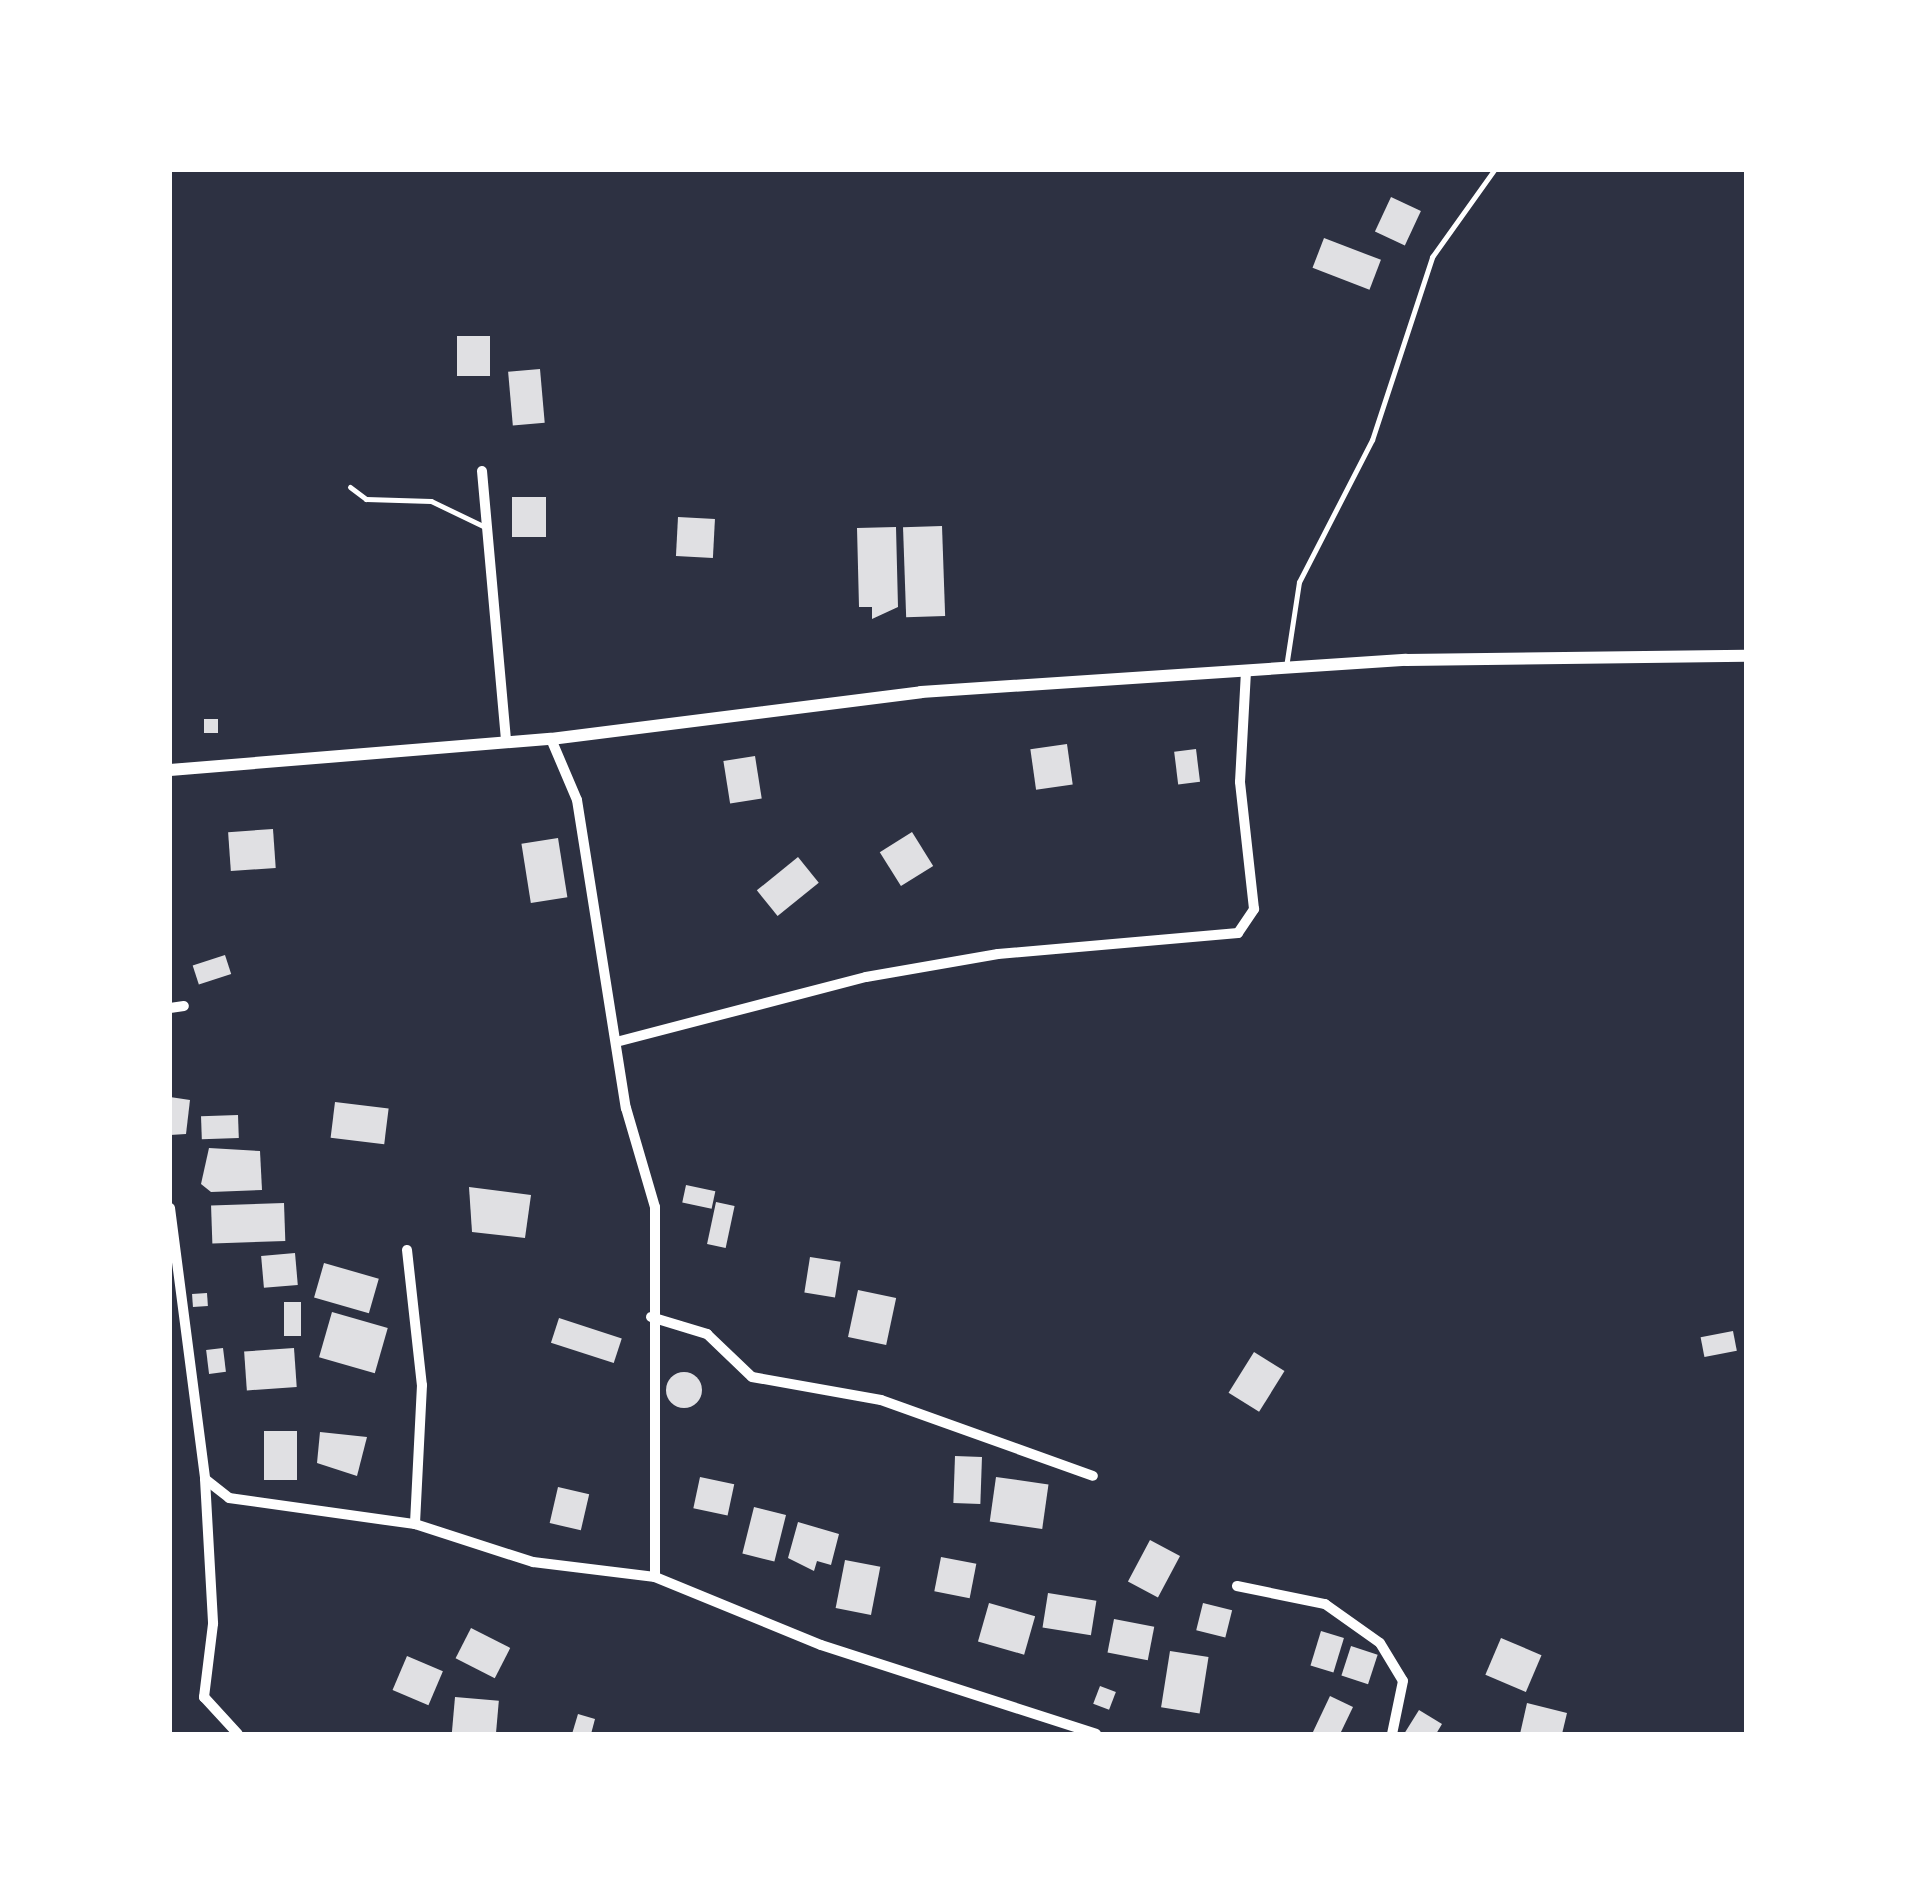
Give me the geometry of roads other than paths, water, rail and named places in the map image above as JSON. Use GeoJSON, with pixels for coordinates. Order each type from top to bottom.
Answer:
{"type":"FeatureCollection","features":[{"type":"Feature","properties":{"kind":"street"},"geometry":{"type":"LineString","coordinates":[[482,471],[506,742]]}},
{"type":"Feature","properties":{"kind":"street"},"geometry":{"type":"LineString","coordinates":[[170,770],[551,740],[921,692],[1286,668],[1746,656]]}},
{"type":"Feature","properties":{"kind":"street"},"geometry":{"type":"LineString","coordinates":[[620,1042],[866,977],[998,954],[1238,933],[1254,909],[1240,782],[1246,672]]}},
{"type":"Feature","properties":{"kind":"street"},"geometry":{"type":"LineString","coordinates":[[551,740],[577,800],[620,1042],[626,1108],[655,1207],[651,1317],[655,1578]]}},
{"type":"Feature","properties":{"kind":"street"},"geometry":{"type":"LineString","coordinates":[[170,1008],[184,1006]]}},
{"type":"Feature","properties":{"kind":"street"},"geometry":{"type":"LineString","coordinates":[[170,1208],[206,1479],[213,1624],[204,1697],[238,1734]]}},
{"type":"Feature","properties":{"kind":"street"},"geometry":{"type":"LineString","coordinates":[[407,1250],[422,1385],[415,1524]]}},
{"type":"Feature","properties":{"kind":"street"},"geometry":{"type":"LineString","coordinates":[[651,1317],[707,1334],[752,1378],[881,1400],[1092,1476]]}},
{"type":"Feature","properties":{"kind":"street"},"geometry":{"type":"LineString","coordinates":[[206,1479],[229,1498],[415,1524],[533,1562],[655,1578],[820,1645],[1061,1729],[1096,1734]]}},
{"type":"Feature","properties":{"kind":"street"},"geometry":{"type":"LineString","coordinates":[[1237,1586],[1325,1604],[1380,1644],[1402,1682],[1392,1734]]}},
{"type":"Feature","properties":{"kind":"lane"},"geometry":{"type":"LineString","coordinates":[[1286,668],[1299,582],[1372,440],[1432,257],[1494,170]]}},
{"type":"Feature","properties":{"kind":"lane"},"geometry":{"type":"LineString","coordinates":[[350,487],[366,499],[431,501],[485,527]]}}]}
